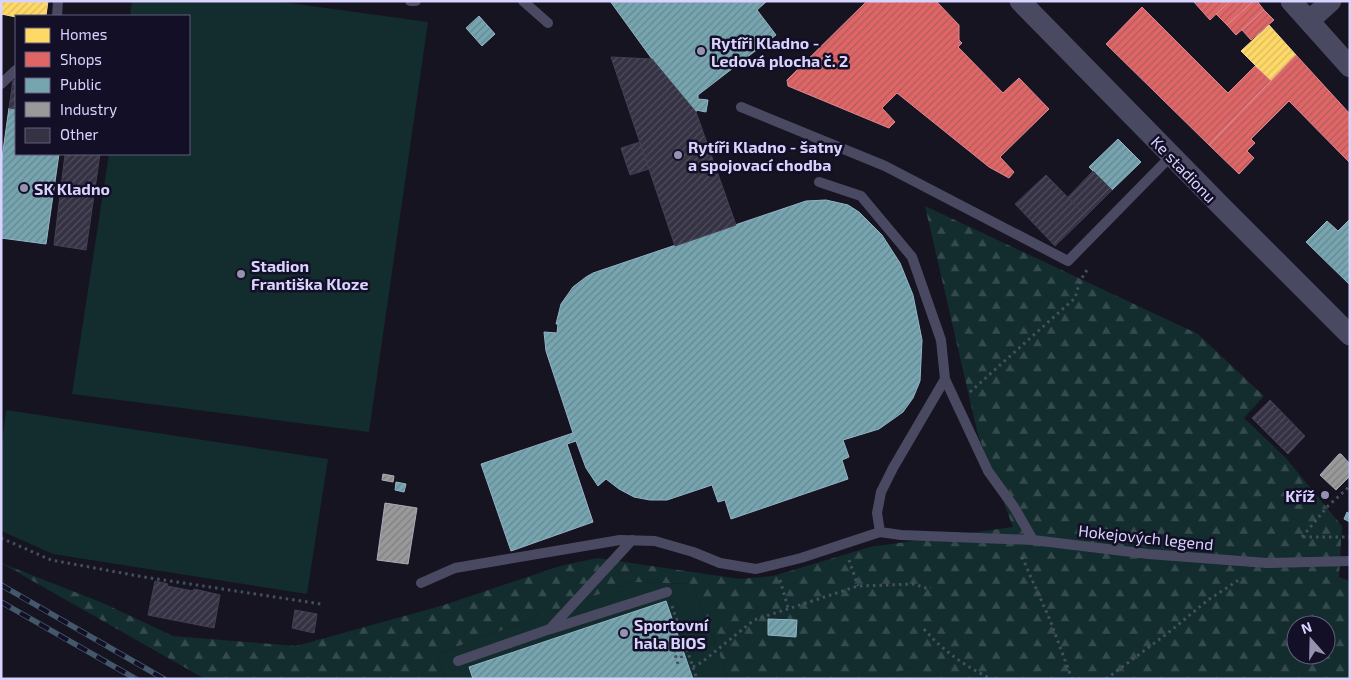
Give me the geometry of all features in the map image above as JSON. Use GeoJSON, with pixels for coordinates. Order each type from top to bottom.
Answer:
{"type":"FeatureCollection","features":[{"type":"Feature","properties":{"kind":"street","name":"Ke stadionu"},"geometry":{"type":"LineString","coordinates":[[1020,1],[1171,156],[1350,335]]}},
{"type":"Feature","properties":{"kind":"street"},"geometry":{"type":"LineString","coordinates":[[1291,1],[1350,67]]}},
{"type":"Feature","properties":{"kind":"street"},"geometry":{"type":"LineString","coordinates":[[1309,21],[1331,1]]}},
{"type":"Feature","properties":{"kind":"lane"},"geometry":{"type":"LineString","coordinates":[[57,15],[58,1]]}},
{"type":"Feature","properties":{"kind":"lane"},"geometry":{"type":"LineString","coordinates":[[410,1],[416,1]]}},
{"type":"Feature","properties":{"kind":"lane"},"geometry":{"type":"LineString","coordinates":[[523,1],[548,23]]}},
{"type":"Feature","properties":{"kind":"lane"},"geometry":{"type":"LineString","coordinates":[[1,84],[15,71]]}},
{"type":"Feature","properties":{"kind":"lane"},"geometry":{"type":"LineString","coordinates":[[741,107],[885,166],[1068,261],[1171,156]]}},
{"type":"Feature","properties":{"kind":"lane"},"geometry":{"type":"LineString","coordinates":[[819,182],[861,196],[912,257],[941,340],[945,379],[988,471],[1014,507],[1033,540]]}},
{"type":"Feature","properties":{"kind":"lane"},"geometry":{"type":"LineString","coordinates":[[421,583],[455,568],[620,540],[654,541],[693,552],[720,563],[756,569],[801,558],[880,532],[877,513],[881,492],[945,379]]}},
{"type":"Feature","properties":{"kind":"lane","name":"Hokejových legend"},"geometry":{"type":"LineString","coordinates":[[880,532],[900,535],[1033,540],[1148,554],[1267,563],[1350,561]]}},
{"type":"Feature","properties":{"kind":"lane"},"geometry":{"type":"LineString","coordinates":[[550,629],[632,540]]}},
{"type":"Feature","properties":{"kind":"lane"},"geometry":{"type":"LineString","coordinates":[[458,661],[550,629],[667,592]]}},
{"type":"Feature","properties":{"kind":"path"},"geometry":{"type":"LineString","coordinates":[[957,404],[1075,298],[1080,281],[1087,270]]}},
{"type":"Feature","properties":{"kind":"path"},"geometry":{"type":"LineString","coordinates":[[1350,486],[1328,506],[1302,537],[1350,537]]}},
{"type":"Feature","properties":{"kind":"path"},"geometry":{"type":"LineString","coordinates":[[1,538],[51,560],[144,577],[321,604]]}},
{"type":"Feature","properties":{"kind":"path"},"geometry":{"type":"LineString","coordinates":[[1016,540],[1050,620],[1072,679]]}},
{"type":"Feature","properties":{"kind":"path"},"geometry":{"type":"LineString","coordinates":[[1106,679],[1168,633],[1208,600],[1267,563]]}},
{"type":"Feature","properties":{"kind":"path"},"geometry":{"type":"LineString","coordinates":[[852,568],[858,586]]}},
{"type":"Feature","properties":{"kind":"path"},"geometry":{"type":"LineString","coordinates":[[693,667],[702,662],[754,620],[788,608],[858,586],[915,584],[924,588],[931,588]]}},
{"type":"Feature","properties":{"kind":"path"},"geometry":{"type":"LineString","coordinates":[[783,589],[788,608]]}},
{"type":"Feature","properties":{"kind":"path"},"geometry":{"type":"LineString","coordinates":[[667,592],[682,641],[697,679]]}},
{"type":"Feature","properties":{"kind":"path"},"geometry":{"type":"LineString","coordinates":[[924,629],[939,646],[972,669],[991,679]]}},
{"type":"Feature","properties":{"kind":"path"},"geometry":{"type":"LineString","coordinates":[[678,664],[674,651],[679,649],[683,662]]}},
{"type":"Feature","properties":{"kind":"green space","name":"Stadion Františka Kloze"},"geometry":{"type":"Polygon","coordinates":[[[132,1],[275,1],[428,22],[369,432],[72,394],[109,155],[190,155],[190,15],[130,15],[132,1]]]}},
{"type":"Feature","properties":{"kind":"green space"},"geometry":{"type":"Polygon","coordinates":[[[925,206],[1198,334],[1264,396],[1244,418],[1285,457],[1342,526],[1339,577],[1350,581],[1350,679],[925,679],[913,667],[879,679],[729,679],[692,584],[632,582],[437,654],[445,679],[205,679],[1,563],[103,603],[173,636],[296,646],[444,605],[560,566],[597,558],[740,579],[773,576],[870,547],[1013,527],[978,435],[925,206]]]}},
{"type":"Feature","properties":{"kind":"green space"},"geometry":{"type":"Polygon","coordinates":[[[6,410],[328,459],[307,594],[53,554],[1,531],[1,451],[6,410]]]}},
{"type":"Feature","properties":{"kind":"green space"},"geometry":{"type":"Polygon","coordinates":[[[632,582],[692,584],[729,679],[445,679],[437,654],[632,582]]]}},
{"type":"Feature","properties":{"kind":"green space"},"geometry":{"type":"Polygon","coordinates":[[[913,667],[925,679],[879,679],[913,667]]]}},
{"type":"Feature","properties":{"kind":"building: Homes"},"geometry":{"type":"Polygon","coordinates":[[[1,1],[48,1],[46,15],[15,15],[15,17],[1,14],[1,1]]]}},
{"type":"Feature","properties":{"kind":"building: Homes"},"geometry":{"type":"Polygon","coordinates":[[[1269,25],[1296,55],[1271,81],[1241,51],[1269,25]]]}},
{"type":"Feature","properties":{"kind":"building: Shops"},"geometry":{"type":"Polygon","coordinates":[[[867,1],[936,1],[959,25],[959,40],[962,43],[958,47],[1003,93],[1019,78],[1049,109],[1000,157],[1014,172],[1009,178],[989,167],[897,93],[882,108],[895,122],[889,128],[788,86],[787,80],[867,1]]]}},
{"type":"Feature","properties":{"kind":"building: Shops"},"geometry":{"type":"Polygon","coordinates":[[[1193,1],[1230,1],[1210,20],[1193,1]]]}},
{"type":"Feature","properties":{"kind":"building: Shops"},"geometry":{"type":"Polygon","coordinates":[[[1230,1],[1253,1],[1227,25],[1216,14],[1230,1]]]}},
{"type":"Feature","properties":{"kind":"building: Shops"},"geometry":{"type":"Polygon","coordinates":[[[1253,1],[1257,1],[1264,10],[1236,35],[1227,25],[1253,1]]]}},
{"type":"Feature","properties":{"kind":"building: Shops"},"geometry":{"type":"Polygon","coordinates":[[[1142,7],[1228,93],[1255,66],[1271,81],[1209,145],[1106,44],[1142,7]]]}},
{"type":"Feature","properties":{"kind":"building: Shops"},"geometry":{"type":"Polygon","coordinates":[[[1264,10],[1274,20],[1251,40],[1242,30],[1264,10]]]}},
{"type":"Feature","properties":{"kind":"building: Shops"},"geometry":{"type":"Polygon","coordinates":[[[1296,55],[1350,114],[1350,163],[1289,101],[1251,139],[1255,143],[1247,151],[1254,158],[1239,174],[1209,145],[1296,55]]]}},
{"type":"Feature","properties":{"kind":"building: Public","name":"Rytíři Kladno - Ledová plocha č. 2"},"geometry":{"type":"Polygon","coordinates":[[[610,1],[767,1],[757,10],[776,35],[698,95],[698,99],[708,100],[706,112],[696,110],[696,112],[652,59],[610,1]]]}},
{"type":"Feature","properties":{"kind":"building: Public"},"geometry":{"type":"Polygon","coordinates":[[[479,16],[495,34],[482,46],[466,28],[479,16]]]}},
{"type":"Feature","properties":{"kind":"building: Public"},"geometry":{"type":"Polygon","coordinates":[[[9,108],[15,109],[15,155],[59,155],[46,244],[1,238],[1,165],[9,108]]]}},
{"type":"Feature","properties":{"kind":"building: Public"},"geometry":{"type":"Polygon","coordinates":[[[1118,139],[1141,162],[1112,190],[1089,167],[1118,139]]]}},
{"type":"Feature","properties":{"kind":"building: Public"},"geometry":{"type":"Polygon","coordinates":[[[826,200],[848,205],[859,212],[882,235],[900,263],[913,295],[922,340],[920,381],[913,398],[903,412],[879,429],[843,440],[849,457],[842,460],[848,479],[731,519],[725,500],[718,502],[712,485],[667,500],[650,500],[634,497],[606,479],[598,486],[586,468],[576,441],[567,444],[593,522],[511,551],[481,464],[573,433],[546,351],[544,332],[557,333],[558,324],[556,324],[561,304],[573,287],[593,273],[806,201],[826,200]]]}},
{"type":"Feature","properties":{"kind":"building: Public"},"geometry":{"type":"Polygon","coordinates":[[[1350,219],[1350,285],[1306,242],[1327,221],[1338,231],[1350,219]]]}},
{"type":"Feature","properties":{"kind":"building: Public"},"geometry":{"type":"Polygon","coordinates":[[[396,482],[406,484],[404,492],[395,490],[396,482]]]}},
{"type":"Feature","properties":{"kind":"building: Public"},"geometry":{"type":"Polygon","coordinates":[[[1347,512],[1350,514],[1350,522],[1344,519],[1347,512]]]}},
{"type":"Feature","properties":{"kind":"building: Public","name":"Sportovní hala BIOS"},"geometry":{"type":"Polygon","coordinates":[[[666,601],[693,679],[473,679],[469,667],[666,601]]]}},
{"type":"Feature","properties":{"kind":"building: Public"},"geometry":{"type":"Polygon","coordinates":[[[768,619],[797,620],[796,637],[768,635],[768,619]]]}},
{"type":"Feature","properties":{"kind":"building: Industry"},"geometry":{"type":"Polygon","coordinates":[[[1339,454],[1350,463],[1350,476],[1336,490],[1320,475],[1339,454]]]}},
{"type":"Feature","properties":{"kind":"building: Industry"},"geometry":{"type":"Polygon","coordinates":[[[383,474],[394,476],[393,482],[382,480],[383,474]]]}},
{"type":"Feature","properties":{"kind":"building: Industry"},"geometry":{"type":"Polygon","coordinates":[[[385,503],[417,508],[408,564],[377,560],[385,503]]]}},
{"type":"Feature","properties":{"kind":"building: Other","name":"Rytíři Kladno - šatny a spojovací chodba"},"geometry":{"type":"Polygon","coordinates":[[[611,57],[652,59],[696,112],[736,225],[675,246],[611,57]]]}},
{"type":"Feature","properties":{"kind":"building: Other"},"geometry":{"type":"Polygon","coordinates":[[[13,80],[15,81],[15,109],[9,108],[13,80]]]}},
{"type":"Feature","properties":{"kind":"building: Other"},"geometry":{"type":"Polygon","coordinates":[[[640,142],[649,169],[630,175],[621,148],[640,142]]]}},
{"type":"Feature","properties":{"kind":"building: Other"},"geometry":{"type":"Polygon","coordinates":[[[65,155],[100,155],[86,250],[54,245],[65,155]]]}},
{"type":"Feature","properties":{"kind":"building: Other"},"geometry":{"type":"Polygon","coordinates":[[[1093,171],[1112,190],[1086,216],[1068,197],[1093,171]]]}},
{"type":"Feature","properties":{"kind":"building: Other"},"geometry":{"type":"Polygon","coordinates":[[[1046,175],[1086,216],[1055,246],[1015,204],[1046,175]]]}},
{"type":"Feature","properties":{"kind":"building: Other"},"geometry":{"type":"Polygon","coordinates":[[[1270,400],[1305,436],[1288,454],[1252,418],[1270,400]]]}},
{"type":"Feature","properties":{"kind":"building: Other"},"geometry":{"type":"Polygon","coordinates":[[[155,581],[168,584],[167,586],[193,591],[194,589],[220,595],[214,628],[148,615],[155,581]]]}},
{"type":"Feature","properties":{"kind":"building: Other"},"geometry":{"type":"Polygon","coordinates":[[[295,610],[317,614],[314,633],[292,628],[295,610]]]}},
{"type":"Feature","properties":{"kind":"railway"},"geometry":{"type":"LineString","coordinates":[[1,585],[164,679]]}},
{"type":"Feature","properties":{"kind":"railway"},"geometry":{"type":"LineString","coordinates":[[1,602],[136,679]]}},
{"type":"Feature","properties":{"kind":"place","name":"Rytíři Kladno - Ledová plocha č. 2"},"geometry":{"type":"Point","coordinates":[701,51]}},
{"type":"Feature","properties":{"kind":"place","name":"Rytíři Kladno - šatny a spojovací chodba"},"geometry":{"type":"Point","coordinates":[678,155]}},
{"type":"Feature","properties":{"kind":"place","name":"SK Kladno"},"geometry":{"type":"Point","coordinates":[24,188]}},
{"type":"Feature","properties":{"kind":"place","name":"Stadion Františka Kloze"},"geometry":{"type":"Point","coordinates":[241,274]}},
{"type":"Feature","properties":{"kind":"place","name":"Kříž"},"geometry":{"type":"Point","coordinates":[1325,495]}},
{"type":"Feature","properties":{"kind":"place","name":"Sportovní hala BIOS"},"geometry":{"type":"Point","coordinates":[624,633]}}]}
